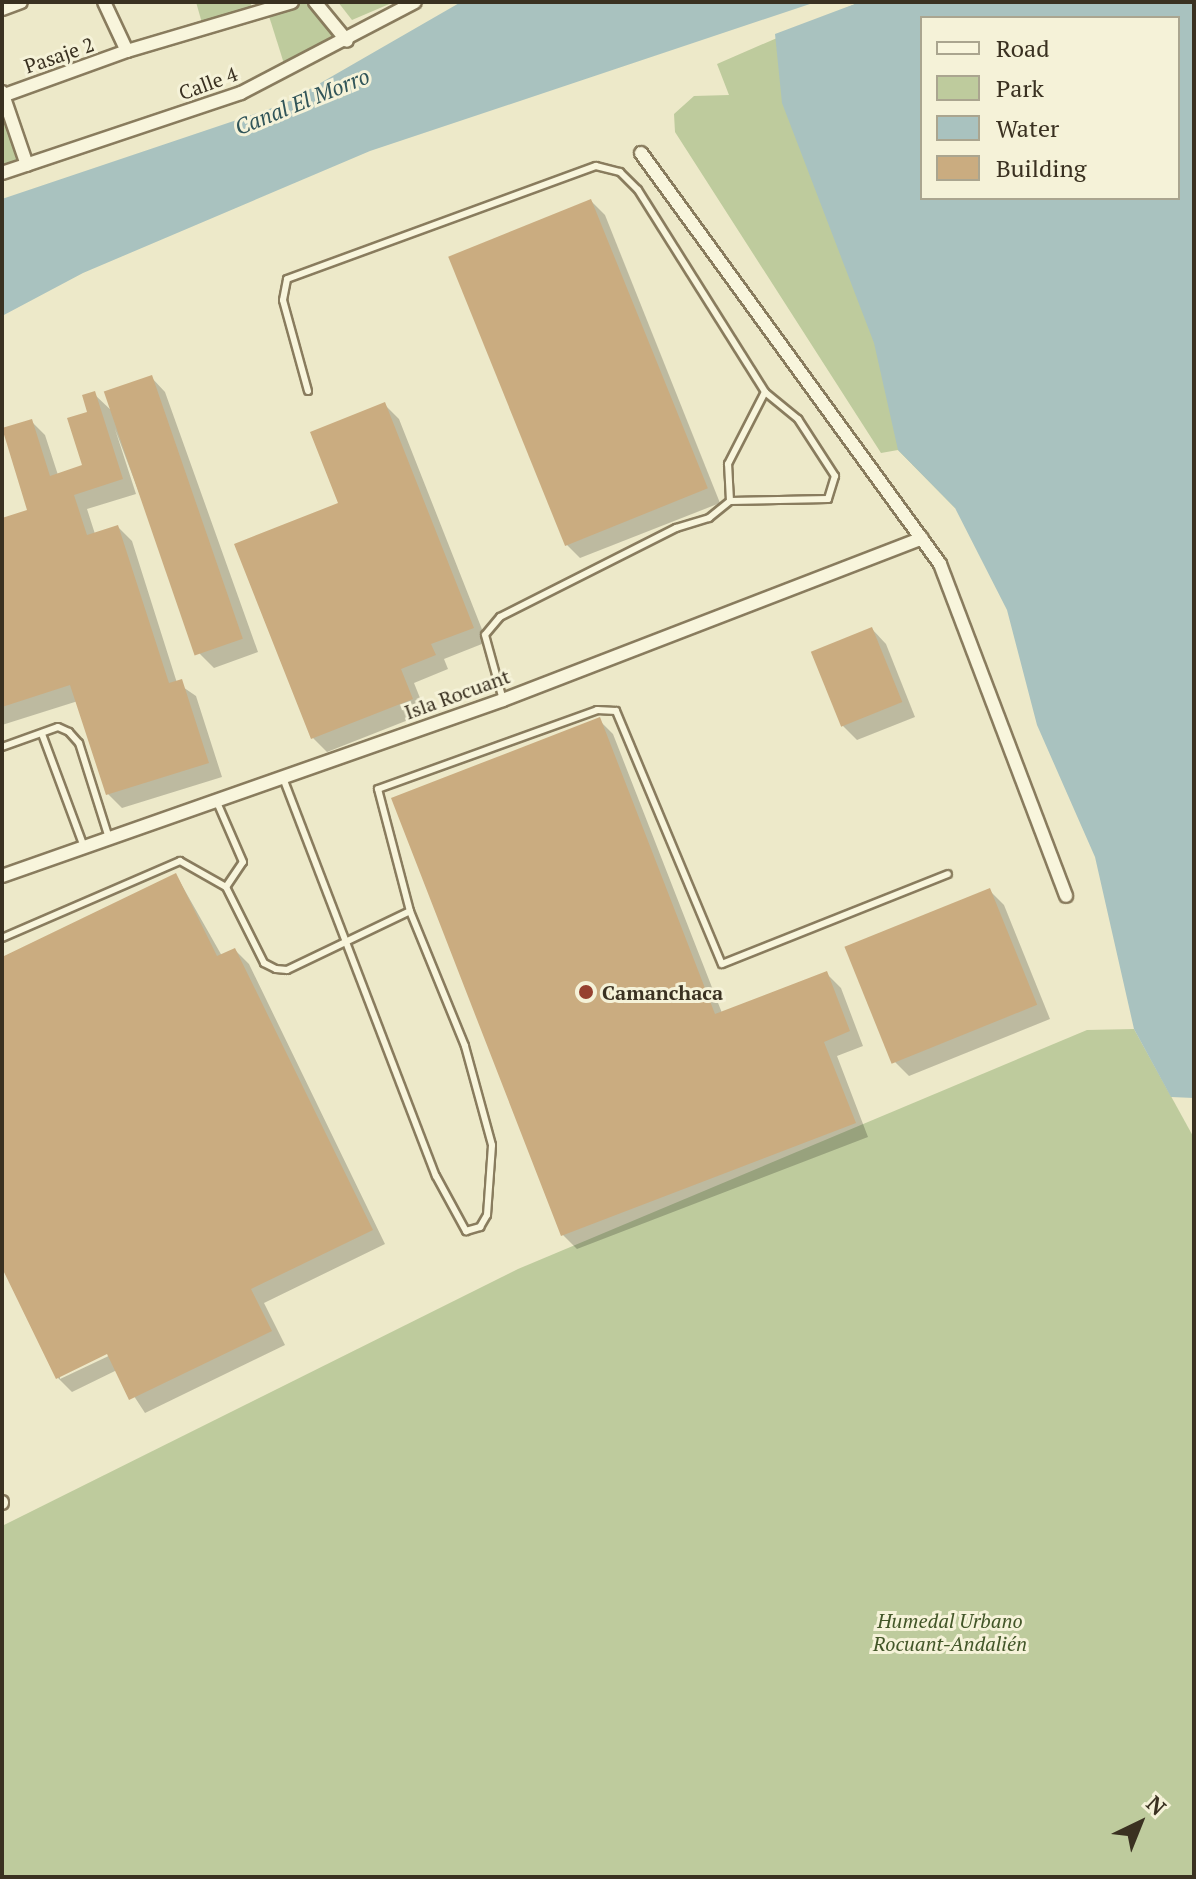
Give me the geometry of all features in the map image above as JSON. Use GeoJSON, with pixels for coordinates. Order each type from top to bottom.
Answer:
{"type":"FeatureCollection","features":[{"type":"Feature","properties":{"kind":"street"},"geometry":{"type":"LineString","coordinates":[[2,9],[21,2]]}},
{"type":"Feature","properties":{"kind":"street"},"geometry":{"type":"LineString","coordinates":[[104,2],[127,51]]}},
{"type":"Feature","properties":{"kind":"street"},"geometry":{"type":"LineString","coordinates":[[252,2],[257,15]]}},
{"type":"Feature","properties":{"kind":"street","name":"Pasaje 2"},"geometry":{"type":"LineString","coordinates":[[2,94],[127,51],[257,15],[292,2]]}},
{"type":"Feature","properties":{"kind":"street"},"geometry":{"type":"LineString","coordinates":[[315,2],[347,41]]}},
{"type":"Feature","properties":{"kind":"street","name":"Calle 4"},"geometry":{"type":"LineString","coordinates":[[2,173],[241,93],[347,41],[415,2]]}},
{"type":"Feature","properties":{"kind":"street"},"geometry":{"type":"LineString","coordinates":[[2,94],[27,165]]}},
{"type":"Feature","properties":{"kind":"street"},"geometry":{"type":"LineString","coordinates":[[641,153],[922,538],[949,581],[1066,896]]}},
{"type":"Feature","properties":{"kind":"street","name":"Isla Rocuant"},"geometry":{"type":"LineString","coordinates":[[2,876],[503,700],[922,538]]}},
{"type":"Feature","properties":{"kind":"lane"},"geometry":{"type":"LineString","coordinates":[[308,391],[283,300],[287,279],[596,166],[620,172],[638,190],[765,392],[798,419],[837,488],[828,499],[807,503],[730,501],[709,518],[676,528],[489,626],[485,635],[503,700]]}},
{"type":"Feature","properties":{"kind":"lane"},"geometry":{"type":"LineString","coordinates":[[730,501],[728,464],[765,392]]}},
{"type":"Feature","properties":{"kind":"lane"},"geometry":{"type":"LineString","coordinates":[[283,777],[348,939],[436,1176],[466,1231],[475,1231],[487,1215],[492,1145],[465,1046],[410,911],[378,789],[597,710],[616,711],[722,964],[948,874]]}},
{"type":"Feature","properties":{"kind":"lane"},"geometry":{"type":"LineString","coordinates":[[2,747],[58,727],[79,743],[109,838]]}},
{"type":"Feature","properties":{"kind":"lane"},"geometry":{"type":"LineString","coordinates":[[42,734],[84,847]]}},
{"type":"Feature","properties":{"kind":"lane"},"geometry":{"type":"LineString","coordinates":[[216,800],[243,862],[226,887]]}},
{"type":"Feature","properties":{"kind":"lane"},"geometry":{"type":"LineString","coordinates":[[2,938],[180,861],[226,887],[264,963],[276,969],[287,970],[410,911]]}},
{"type":"Feature","properties":{"kind":"green space"},"geometry":{"type":"Polygon","coordinates":[[[196,2],[250,2],[254,14],[204,30],[196,2]]]}},
{"type":"Feature","properties":{"kind":"green space"},"geometry":{"type":"Polygon","coordinates":[[[295,2],[314,2],[345,41],[286,70],[268,13],[295,2]]]}},
{"type":"Feature","properties":{"kind":"green space"},"geometry":{"type":"Polygon","coordinates":[[[338,2],[394,2],[352,20],[338,2]]]}},
{"type":"Feature","properties":{"kind":"green space"},"geometry":{"type":"Polygon","coordinates":[[[860,2],[920,17],[920,200],[955,508],[898,450],[881,453],[675,132],[674,114],[694,96],[729,95],[717,64],[860,2]]]}},
{"type":"Feature","properties":{"kind":"green space"},"geometry":{"type":"Polygon","coordinates":[[[2,104],[23,163],[2,170],[2,104]]]}},
{"type":"Feature","properties":{"kind":"green space","name":"Humedal Urbano Rocuant-Andalién"},"geometry":{"type":"Polygon","coordinates":[[[1134,1029],[1194,1138],[1194,1877],[2,1877],[2,1526],[518,1269],[1087,1030],[1134,1029]]]}},
{"type":"Feature","properties":{"kind":"water","name":"Canal El Morro"},"geometry":{"type":"Polygon","coordinates":[[[461,2],[816,2],[370,151],[83,273],[2,316],[2,199],[284,104],[461,2]]]}},
{"type":"Feature","properties":{"kind":"water"},"geometry":{"type":"Polygon","coordinates":[[[860,2],[1194,2],[1194,1098],[1171,1097],[1134,1029],[1095,857],[1037,725],[1007,610],[955,508],[898,450],[874,343],[782,103],[775,34],[860,2]]]}},
{"type":"Feature","properties":{"kind":"pier"},"geometry":{"type":"Polygon","coordinates":[[[848,2],[860,2],[774,31],[802,17],[848,2]]]}},
{"type":"Feature","properties":{"kind":"building"},"geometry":{"type":"Polygon","coordinates":[[[591,199],[708,488],[565,546],[448,257],[591,199]]]}},
{"type":"Feature","properties":{"kind":"building"},"geometry":{"type":"Polygon","coordinates":[[[152,375],[243,639],[195,655],[104,392],[152,375]]]}},
{"type":"Feature","properties":{"kind":"building"},"geometry":{"type":"Polygon","coordinates":[[[95,391],[123,479],[74,495],[87,535],[118,525],[169,683],[182,679],[209,763],[106,795],[70,685],[2,707],[2,518],[27,510],[2,428],[32,419],[50,476],[82,465],[67,418],[87,412],[82,395],[95,391]]]}},
{"type":"Feature","properties":{"kind":"building"},"geometry":{"type":"Polygon","coordinates":[[[385,402],[474,628],[431,644],[436,655],[401,669],[413,699],[311,739],[234,544],[338,503],[310,432],[385,402]]]}},
{"type":"Feature","properties":{"kind":"building"},"geometry":{"type":"Polygon","coordinates":[[[872,627],[902,702],[841,727],[811,652],[872,627]]]}},
{"type":"Feature","properties":{"kind":"building","name":"Camanchaca"},"geometry":{"type":"Polygon","coordinates":[[[600,717],[715,1014],[827,971],[850,1031],[824,1042],[856,1123],[561,1236],[391,798],[600,717]]]}},
{"type":"Feature","properties":{"kind":"building"},"geometry":{"type":"Polygon","coordinates":[[[176,873],[217,956],[235,948],[373,1230],[251,1289],[272,1331],[129,1400],[107,1354],[56,1379],[2,1268],[2,957],[176,873]]]}},
{"type":"Feature","properties":{"kind":"building"},"geometry":{"type":"Polygon","coordinates":[[[990,888],[1037,1005],[892,1064],[844,947],[990,888]]]}},
{"type":"Feature","properties":{"kind":"place","name":"Camanchaca"},"geometry":{"type":"Point","coordinates":[586,992]}}]}
